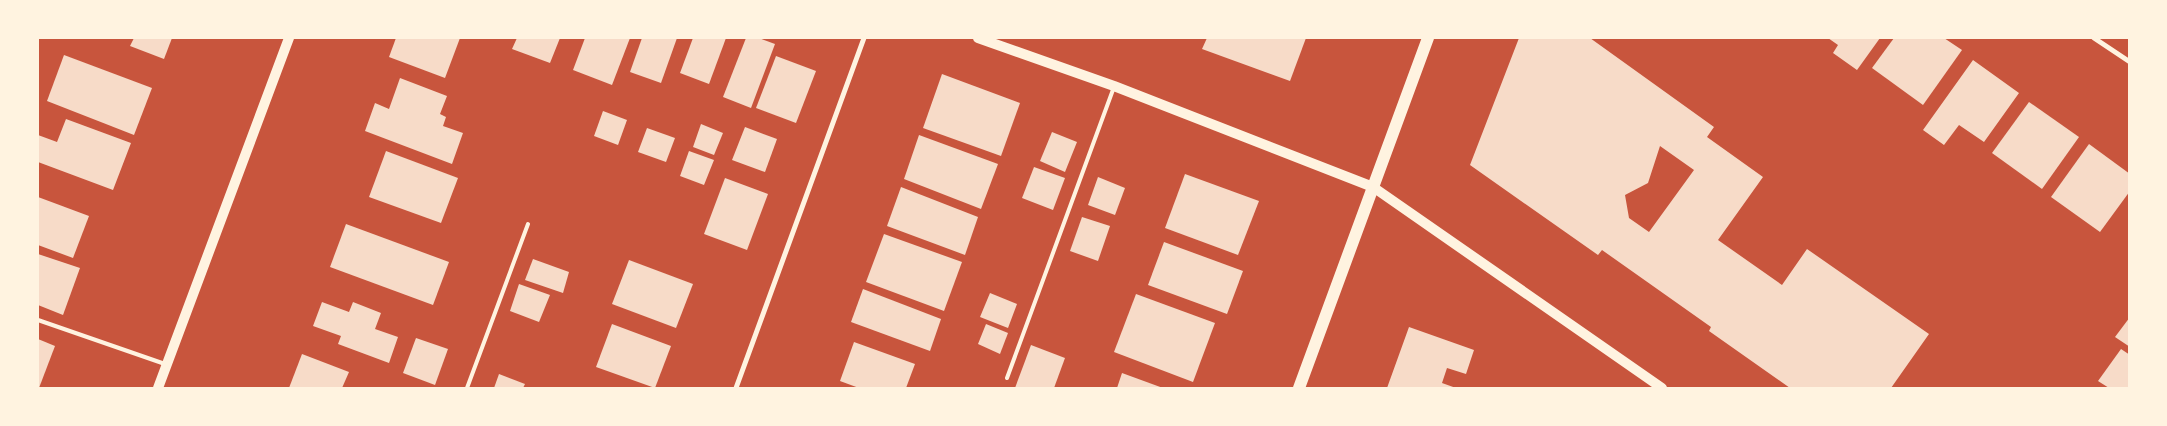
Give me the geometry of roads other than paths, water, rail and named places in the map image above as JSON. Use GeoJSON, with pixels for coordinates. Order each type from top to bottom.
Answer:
{"type":"FeatureCollection","features":[{"type":"Feature","properties":{"kind":"main road"},"geometry":{"type":"LineString","coordinates":[[158,388],[289,38]]}},
{"type":"Feature","properties":{"kind":"main road"},"geometry":{"type":"LineString","coordinates":[[978,38],[1114,86],[1373,187],[1662,388]]}},
{"type":"Feature","properties":{"kind":"main road"},"geometry":{"type":"LineString","coordinates":[[1299,388],[1428,38]]}},
{"type":"Feature","properties":{"kind":"street"},"geometry":{"type":"LineString","coordinates":[[736,388],[864,38]]}},
{"type":"Feature","properties":{"kind":"street"},"geometry":{"type":"LineString","coordinates":[[2094,38],[2130,62]]}},
{"type":"Feature","properties":{"kind":"lane"},"geometry":{"type":"LineString","coordinates":[[1007,378],[1114,86]]}},
{"type":"Feature","properties":{"kind":"lane"},"geometry":{"type":"LineString","coordinates":[[468,388],[528,224]]}},
{"type":"Feature","properties":{"kind":"lane"},"geometry":{"type":"LineString","coordinates":[[38,320],[167,365]]}}]}
